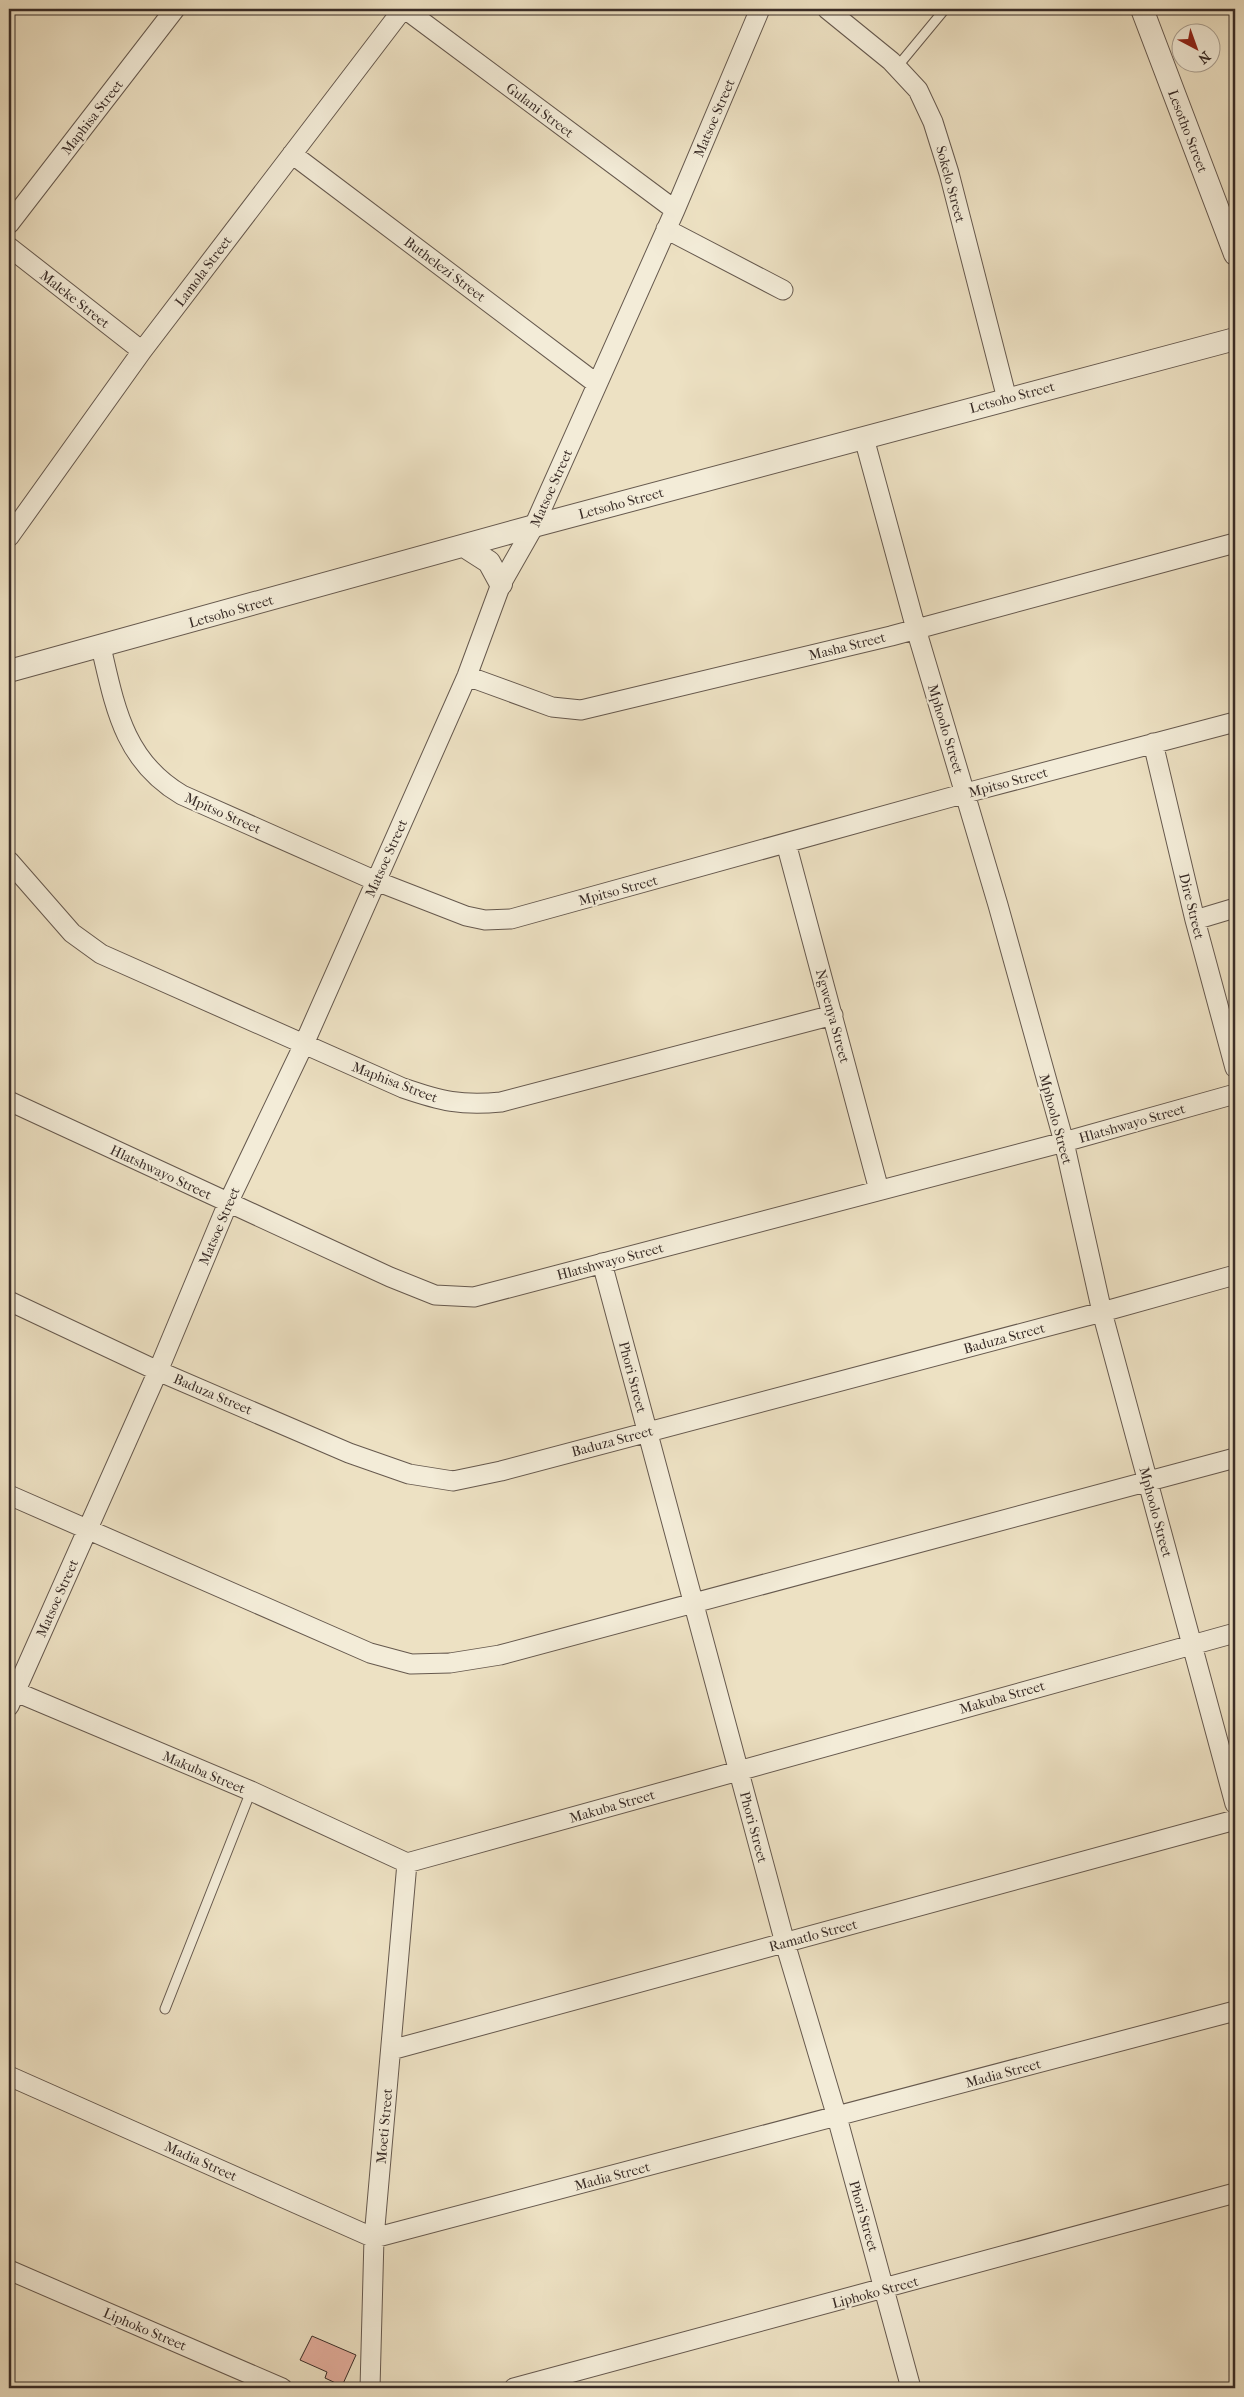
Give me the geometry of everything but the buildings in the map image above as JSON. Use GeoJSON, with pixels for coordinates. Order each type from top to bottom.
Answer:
{"type":"FeatureCollection","features":[{"type":"Feature","properties":{"kind":"street","name":"Maphisa Street"},"geometry":{"type":"LineString","coordinates":[[9,224],[175,9]]}},
{"type":"Feature","properties":{"kind":"street","name":"Lamola Street"},"geometry":{"type":"LineString","coordinates":[[9,537],[142,351],[404,9]]}},
{"type":"Feature","properties":{"kind":"street","name":"Gulani Street"},"geometry":{"type":"LineString","coordinates":[[404,9],[675,210]]}},
{"type":"Feature","properties":{"kind":"street","name":"Matsoe Street"},"geometry":{"type":"LineString","coordinates":[[11,1696],[158,1370],[228,1203],[304,1044],[467,676],[502,584],[534,526],[675,210],[760,9]]}},
{"type":"Feature","properties":{"kind":"street","name":"Sokelo Street"},"geometry":{"type":"LineString","coordinates":[[827,9],[897,67],[918,90],[933,122],[949,173],[1007,398]]}},
{"type":"Feature","properties":{"kind":"street","name":"Lesotho Street"},"geometry":{"type":"LineString","coordinates":[[1142,9],[1235,254]]}},
{"type":"Feature","properties":{"kind":"street","name":"Buthelezi Street"},"geometry":{"type":"LineString","coordinates":[[292,154],[597,384]]}},
{"type":"Feature","properties":{"kind":"street"},"geometry":{"type":"LineString","coordinates":[[666,229],[783,290]]}},
{"type":"Feature","properties":{"kind":"street","name":"Maleke Street"},"geometry":{"type":"LineString","coordinates":[[9,247],[142,351]]}},
{"type":"Feature","properties":{"kind":"street","name":"Letsoho Street"},"geometry":{"type":"LineString","coordinates":[[9,671],[534,526],[1007,398],[1235,339]]}},
{"type":"Feature","properties":{"kind":"street","name":"Mphoolo Street"},"geometry":{"type":"LineString","coordinates":[[864,438],[916,629],[966,793],[1064,1142],[1102,1312],[1235,1804]]}},
{"type":"Feature","properties":{"kind":"street","name":"Masha Street"},"geometry":{"type":"LineString","coordinates":[[467,676],[552,707],[581,710],[916,629],[1231,543]]}},
{"type":"Feature","properties":{"kind":"street"},"geometry":{"type":"LineString","coordinates":[[464,546],[489,562],[502,584]]}},
{"type":"Feature","properties":{"kind":"street","name":"Mpitso Street"},"geometry":{"type":"LineString","coordinates":[[101,647],[116,709],[125,734],[143,763],[164,784],[182,795],[376,881],[466,916],[485,920],[511,919],[966,793],[1235,722]]}},
{"type":"Feature","properties":{"kind":"street","name":"Dire Street"},"geometry":{"type":"LineString","coordinates":[[1153,743],[1196,920],[1235,1068]]}},
{"type":"Feature","properties":{"kind":"street","name":"Ngwenya Street"},"geometry":{"type":"LineString","coordinates":[[786,843],[879,1190]]}},
{"type":"Feature","properties":{"kind":"street","name":"Maphisa Street"},"geometry":{"type":"LineString","coordinates":[[9,861],[66,926],[92,948],[403,1088],[437,1099],[472,1105],[501,1102],[832,1014]]}},
{"type":"Feature","properties":{"kind":"street"},"geometry":{"type":"LineString","coordinates":[[1196,920],[1235,908]]}},
{"type":"Feature","properties":{"kind":"street","name":"Hlatshwayo Street"},"geometry":{"type":"LineString","coordinates":[[9,1101],[390,1277],[435,1295],[474,1297],[1064,1142],[1235,1094]]}},
{"type":"Feature","properties":{"kind":"street","name":"Phori Street"},"geometry":{"type":"LineString","coordinates":[[602,1264],[785,1943],[837,2117],[911,2388]]}},
{"type":"Feature","properties":{"kind":"street","name":"Baduza Street"},"geometry":{"type":"LineString","coordinates":[[9,1301],[158,1370],[349,1453],[409,1474],[453,1481],[1102,1312],[1235,1275]]}},
{"type":"Feature","properties":{"kind":"street"},"geometry":{"type":"LineString","coordinates":[[9,1496],[370,1653],[411,1664],[450,1663],[500,1655],[694,1605],[1235,1458]]}},
{"type":"Feature","properties":{"kind":"street","name":"Makuba Street"},"geometry":{"type":"LineString","coordinates":[[11,1696],[251,1791],[407,1863],[1192,1643],[1235,1633]]}},
{"type":"Feature","properties":{"kind":"street","name":"Ramatlo Street"},"geometry":{"type":"LineString","coordinates":[[391,2050],[1235,1820]]}},
{"type":"Feature","properties":{"kind":"street","name":"Moeti Street"},"geometry":{"type":"LineString","coordinates":[[370,2388],[374,2238],[407,1863]]}},
{"type":"Feature","properties":{"kind":"street","name":"Madia Street"},"geometry":{"type":"LineString","coordinates":[[9,2076],[374,2238],[1235,2011]]}},
{"type":"Feature","properties":{"kind":"street","name":"Liphoko Street"},"geometry":{"type":"LineString","coordinates":[[514,2388],[1235,2193]]}},
{"type":"Feature","properties":{"kind":"street","name":"Liphoko Street"},"geometry":{"type":"LineString","coordinates":[[9,2270],[282,2388]]}},
{"type":"Feature","properties":{"kind":"lane"},"geometry":{"type":"LineString","coordinates":[[897,67],[945,9]]}},
{"type":"Feature","properties":{"kind":"lane"},"geometry":{"type":"LineString","coordinates":[[165,2009],[251,1791]]}}]}
